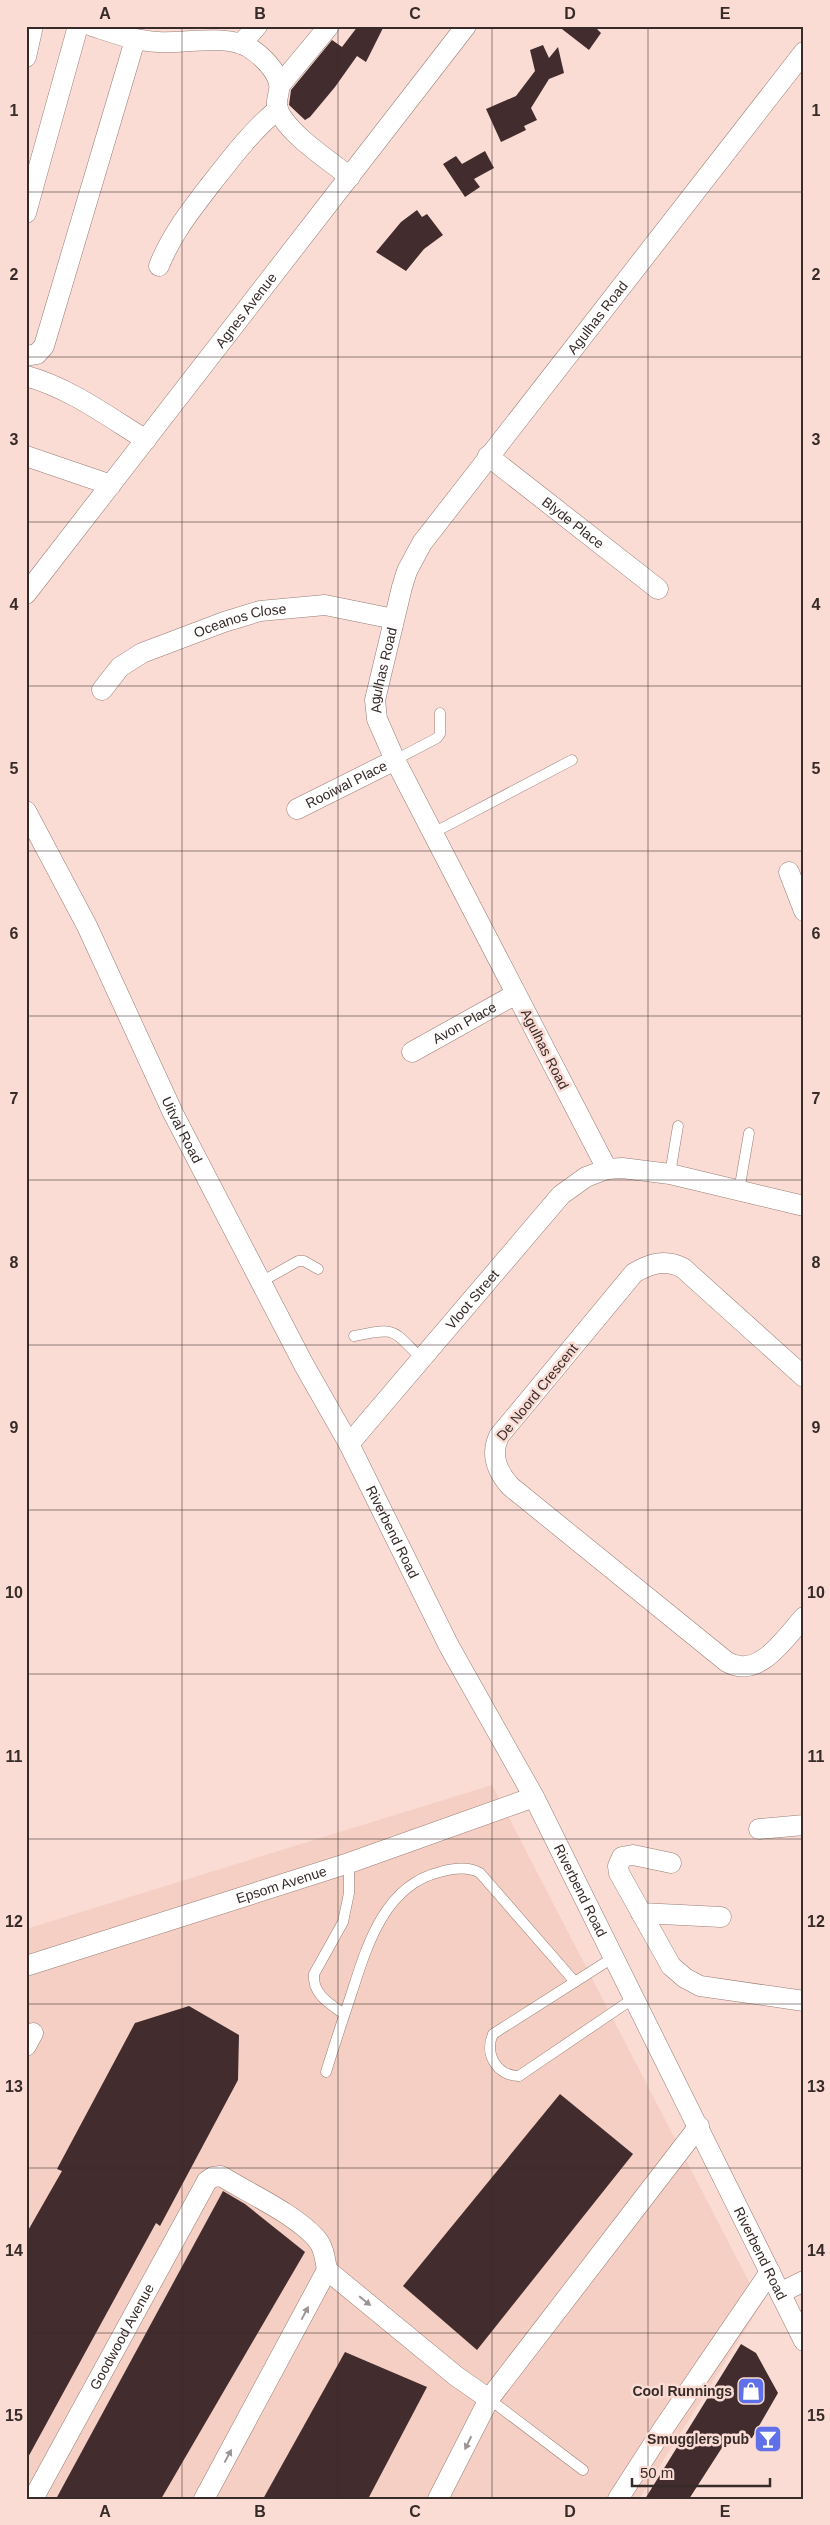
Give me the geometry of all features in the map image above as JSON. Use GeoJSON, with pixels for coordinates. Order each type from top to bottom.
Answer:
{"type":"FeatureCollection","features":[{"type":"Feature","properties":{"kind":"street"},"geometry":{"type":"LineString","coordinates":[[26,57],[33,26]]}},
{"type":"Feature","properties":{"kind":"street"},"geometry":{"type":"LineString","coordinates":[[26,213],[78,26]]}},
{"type":"Feature","properties":{"kind":"street"},"geometry":{"type":"LineString","coordinates":[[92,26],[135,40],[178,43],[221,41],[241,44],[262,58],[274,73],[280,85]]}},
{"type":"Feature","properties":{"kind":"street"},"geometry":{"type":"LineString","coordinates":[[241,44],[257,26]]}},
{"type":"Feature","properties":{"kind":"street"},"geometry":{"type":"LineString","coordinates":[[329,26],[280,85],[277,96],[278,109],[296,133],[350,176]]}},
{"type":"Feature","properties":{"kind":"street","name":"Agnes Avenue"},"geometry":{"type":"LineString","coordinates":[[26,594],[466,26]]}},
{"type":"Feature","properties":{"kind":"street"},"geometry":{"type":"LineString","coordinates":[[26,356],[37,354],[44,346],[135,40]]}},
{"type":"Feature","properties":{"kind":"street","name":"Agulhas Road"},"geometry":{"type":"LineString","coordinates":[[607,1169],[395,760],[377,719],[375,700],[402,587],[414,557],[488,456],[804,52]]}},
{"type":"Feature","properties":{"kind":"street"},"geometry":{"type":"LineString","coordinates":[[159,266],[179,228],[230,158],[255,128],[278,109]]}},
{"type":"Feature","properties":{"kind":"street"},"geometry":{"type":"LineString","coordinates":[[26,376],[47,382],[67,391],[146,440]]}},
{"type":"Feature","properties":{"kind":"street"},"geometry":{"type":"LineString","coordinates":[[26,456],[111,485]]}},
{"type":"Feature","properties":{"kind":"street","name":"Blyde Place"},"geometry":{"type":"LineString","coordinates":[[488,456],[658,588]]}},
{"type":"Feature","properties":{"kind":"street","name":"Oceanos Close"},"geometry":{"type":"LineString","coordinates":[[102,690],[120,667],[142,653],[224,622],[260,611],[325,606],[394,619]]}},
{"type":"Feature","properties":{"kind":"street","name":"Rooiwal Place"},"geometry":{"type":"LineString","coordinates":[[297,809],[395,760]]}},
{"type":"Feature","properties":{"kind":"street","name":"Uitval Road"},"geometry":{"type":"LineString","coordinates":[[26,811],[87,926],[173,1113],[304,1365],[349,1444]]}},
{"type":"Feature","properties":{"kind":"street"},"geometry":{"type":"LineString","coordinates":[[788,872],[804,911]]}},
{"type":"Feature","properties":{"kind":"street","name":"Avon Place"},"geometry":{"type":"LineString","coordinates":[[412,1052],[516,994]]}},
{"type":"Feature","properties":{"kind":"street"},"geometry":{"type":"LineString","coordinates":[[607,1169],[639,1169],[670,1174],[804,1206]]}},
{"type":"Feature","properties":{"kind":"street","name":"Vloot Street"},"geometry":{"type":"LineString","coordinates":[[349,1444],[561,1195],[577,1182],[607,1169]]}},
{"type":"Feature","properties":{"kind":"street","name":"De Noord Crescent"},"geometry":{"type":"LineString","coordinates":[[804,1377],[683,1268],[666,1262],[653,1264],[634,1273],[499,1436],[494,1452],[500,1471],[510,1486],[726,1662],[738,1667],[762,1662],[804,1617]]}},
{"type":"Feature","properties":{"kind":"street","name":"Riverbend Road"},"geometry":{"type":"LineString","coordinates":[[349,1444],[449,1646],[534,1797],[780,2292],[798,2313],[804,2340]]}},
{"type":"Feature","properties":{"kind":"street","name":"Epsom Avenue"},"geometry":{"type":"LineString","coordinates":[[26,1966],[349,1863],[534,1797]]}},
{"type":"Feature","properties":{"kind":"street"},"geometry":{"type":"LineString","coordinates":[[759,1829],[804,1825]]}},
{"type":"Feature","properties":{"kind":"street"},"geometry":{"type":"LineString","coordinates":[[671,1863],[633,1855],[622,1857],[618,1866],[641,1913],[671,1966],[685,1978],[700,1986],[804,2001]]}},
{"type":"Feature","properties":{"kind":"street"},"geometry":{"type":"LineString","coordinates":[[641,1913],[721,1917]]}},
{"type":"Feature","properties":{"kind":"street"},"geometry":{"type":"LineString","coordinates":[[438,2499],[489,2399],[699,2126]]}},
{"type":"Feature","properties":{"kind":"street","name":"Goodwood Avenue"},"geometry":{"type":"LineString","coordinates":[[33,2499],[207,2181],[213,2177],[221,2176],[288,2217],[316,2238],[324,2251],[327,2270]]}},
{"type":"Feature","properties":{"kind":"street"},"geometry":{"type":"LineString","coordinates":[[204,2499],[327,2270],[456,2376],[489,2399]]}},
{"type":"Feature","properties":{"kind":"street"},"geometry":{"type":"LineString","coordinates":[[618,2499],[663,2429],[770,2272]]}},
{"type":"Feature","properties":{"kind":"street"},"geometry":{"type":"LineString","coordinates":[[780,2292],[804,2281]]}},
{"type":"Feature","properties":{"kind":"lane"},"geometry":{"type":"LineString","coordinates":[[395,760],[437,738],[440,734],[440,713]]}},
{"type":"Feature","properties":{"kind":"lane"},"geometry":{"type":"LineString","coordinates":[[433,833],[572,760]]}},
{"type":"Feature","properties":{"kind":"lane"},"geometry":{"type":"LineString","coordinates":[[670,1174],[678,1126]]}},
{"type":"Feature","properties":{"kind":"lane"},"geometry":{"type":"LineString","coordinates":[[739,1191],[748,1133]]}},
{"type":"Feature","properties":{"kind":"lane"},"geometry":{"type":"LineString","coordinates":[[261,1282],[298,1261],[304,1261],[318,1269]]}},
{"type":"Feature","properties":{"kind":"lane"},"geometry":{"type":"LineString","coordinates":[[354,1336],[382,1330],[394,1332],[422,1359]]}},
{"type":"Feature","properties":{"kind":"lane"},"geometry":{"type":"LineString","coordinates":[[344,2014],[316,1991],[313,1981],[314,1974],[343,1922],[347,1909],[349,1863]]}},
{"type":"Feature","properties":{"kind":"lane"},"geometry":{"type":"LineString","coordinates":[[326,2072],[364,1950],[376,1927],[393,1902],[418,1879],[450,1869],[473,1869],[480,1873],[575,1982]]}},
{"type":"Feature","properties":{"kind":"lane"},"geometry":{"type":"LineString","coordinates":[[614,1957],[492,2034],[488,2050],[502,2071],[511,2076],[519,2076],[634,1998]]}},
{"type":"Feature","properties":{"kind":"lane"},"geometry":{"type":"LineString","coordinates":[[489,2399],[583,2470]]}},
{"type":"Feature","properties":{"kind":"shaded area"},"geometry":{"type":"Polygon","coordinates":[[[492,1785],[761,2305],[639,2499],[26,2499],[26,1929],[492,1785]]]}},
{"type":"Feature","properties":{"kind":"building"},"geometry":{"type":"Polygon","coordinates":[[[358,26],[384,26],[366,62],[357,56],[335,87],[310,117],[305,120],[289,105],[291,90],[332,40],[342,47],[358,26]]]}},
{"type":"Feature","properties":{"kind":"building"},"geometry":{"type":"Polygon","coordinates":[[[558,26],[594,26],[601,33],[589,50],[558,26]]]}},
{"type":"Feature","properties":{"kind":"building"},"geometry":{"type":"Polygon","coordinates":[[[543,45],[549,58],[558,47],[564,73],[549,79],[531,108],[537,120],[524,126],[526,130],[501,142],[486,109],[516,96],[535,71],[530,50],[543,45]]]}},
{"type":"Feature","properties":{"kind":"building"},"geometry":{"type":"Polygon","coordinates":[[[485,151],[494,168],[474,179],[480,187],[465,197],[443,164],[456,156],[462,164],[485,151]]]}},
{"type":"Feature","properties":{"kind":"building"},"geometry":{"type":"Polygon","coordinates":[[[417,210],[422,217],[427,214],[443,235],[424,249],[406,271],[376,252],[401,222],[417,210]]]}},
{"type":"Feature","properties":{"kind":"building"},"geometry":{"type":"Polygon","coordinates":[[[189,2006],[239,2035],[238,2080],[160,2226],[156,2223],[26,2461],[26,2234],[62,2171],[57,2169],[135,2023],[189,2006]]]}},
{"type":"Feature","properties":{"kind":"building"},"geometry":{"type":"Polygon","coordinates":[[[560,2094],[633,2154],[477,2350],[403,2286],[560,2094]]]}},
{"type":"Feature","properties":{"kind":"building"},"geometry":{"type":"Polygon","coordinates":[[[223,2191],[245,2204],[305,2252],[161,2499],[56,2499],[223,2191]]]}},
{"type":"Feature","properties":{"kind":"building"},"geometry":{"type":"Polygon","coordinates":[[[741,2344],[756,2353],[778,2393],[752,2438],[725,2443],[689,2499],[645,2499],[741,2344]]]}},
{"type":"Feature","properties":{"kind":"building"},"geometry":{"type":"Polygon","coordinates":[[[345,2352],[427,2387],[368,2499],[263,2499],[345,2352]]]}},
{"type":"Feature","properties":{"kind":"place","name":"Cool Runnings"},"geometry":{"type":"Point","coordinates":[751,2391]}},
{"type":"Feature","properties":{"kind":"place","name":"Smugglers pub"},"geometry":{"type":"Point","coordinates":[768,2439]}}]}
